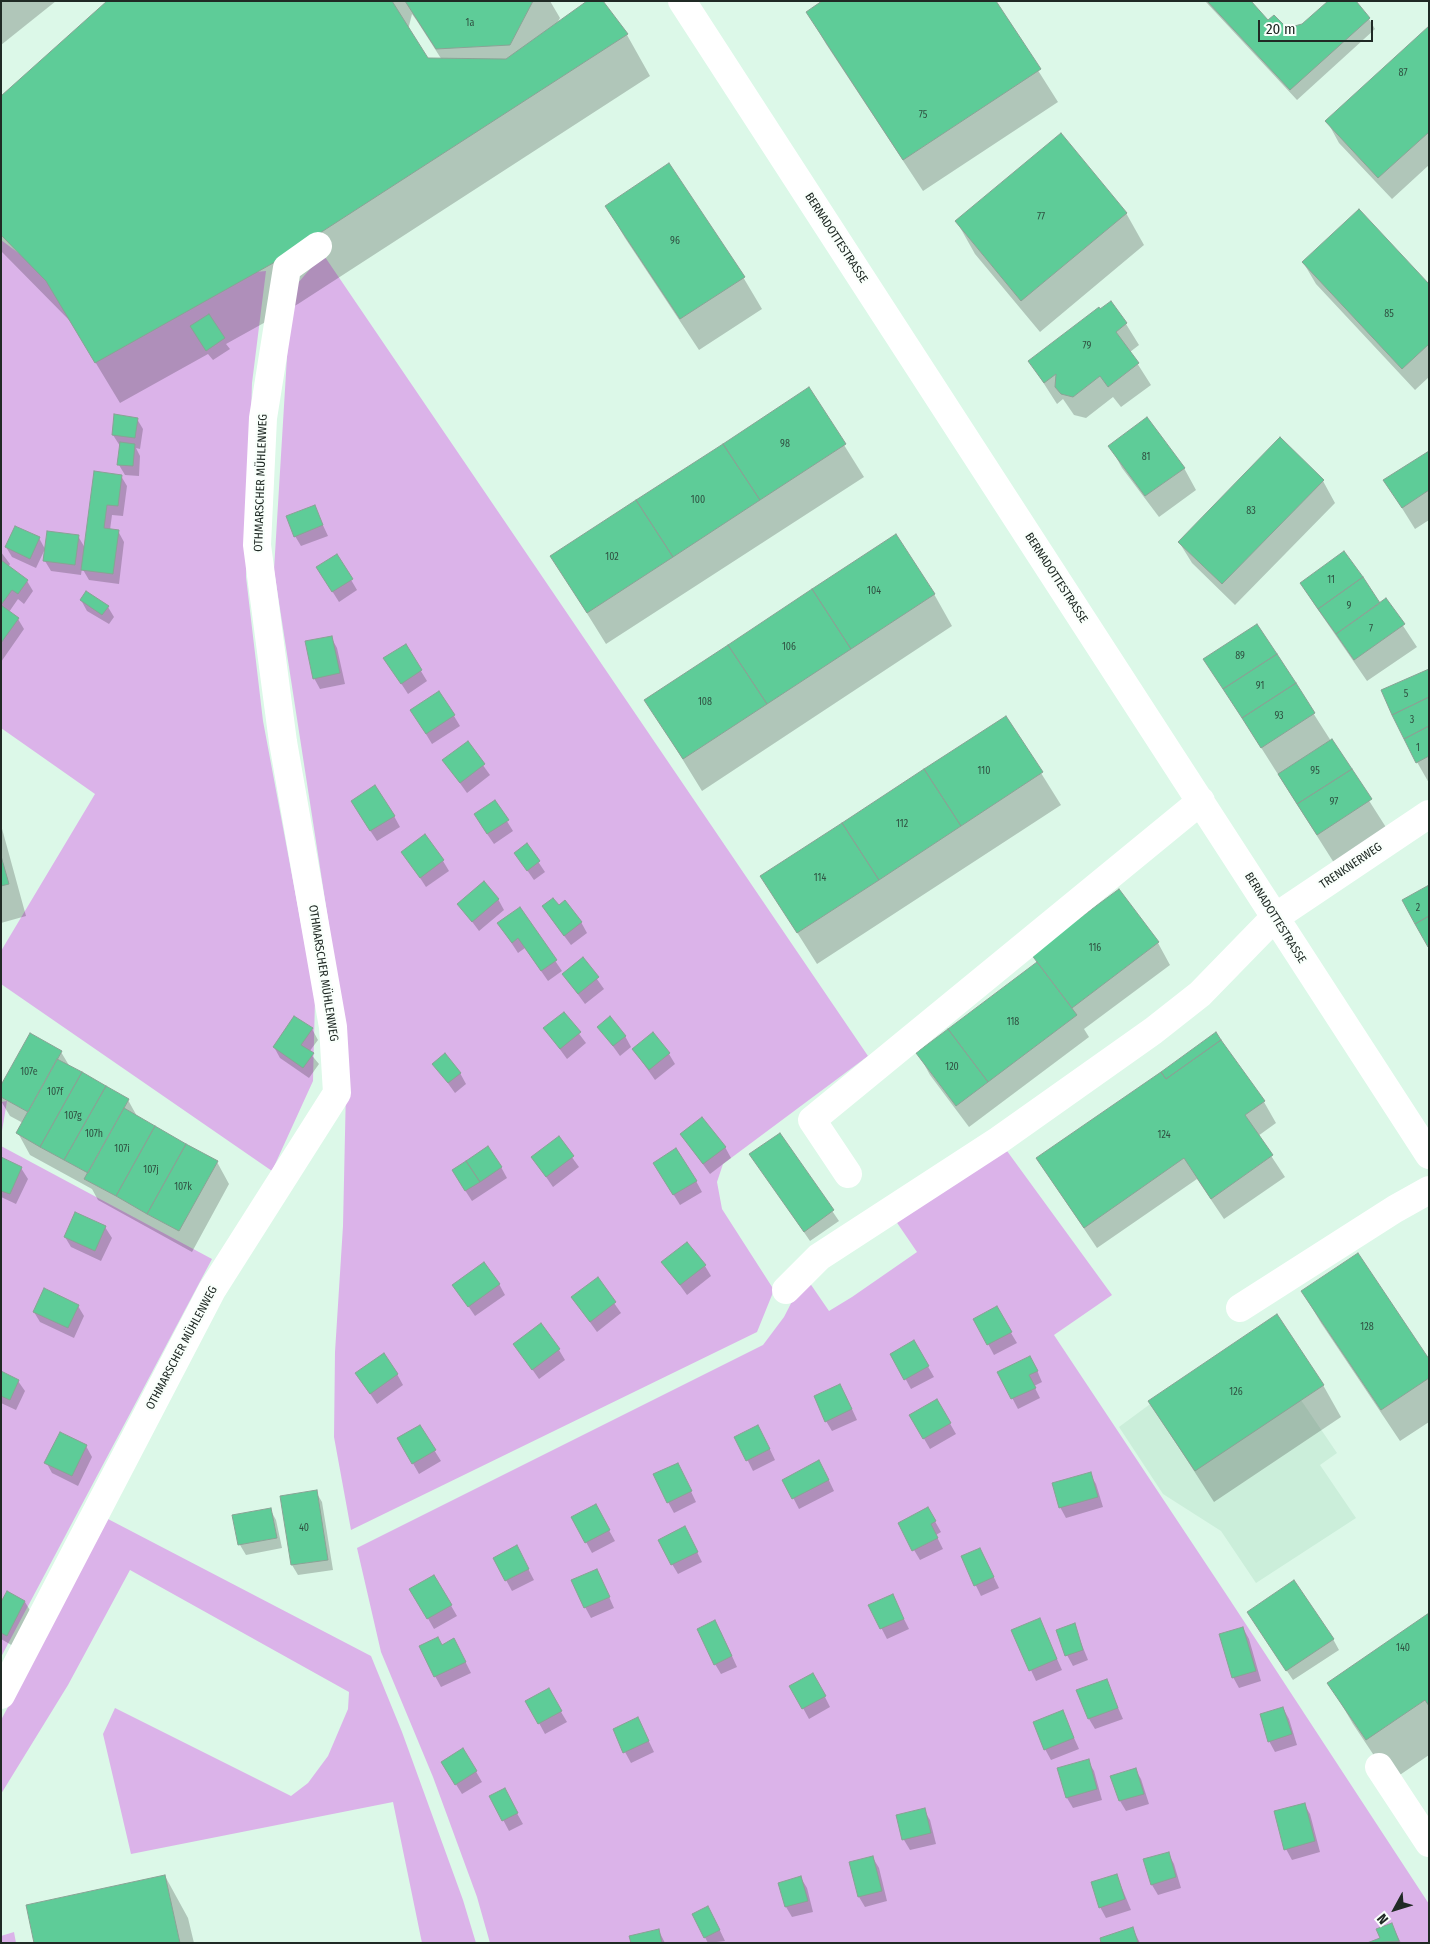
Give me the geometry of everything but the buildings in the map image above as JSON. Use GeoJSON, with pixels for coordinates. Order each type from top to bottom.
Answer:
{"type":"FeatureCollection","features":[{"type":"Feature","properties":{"kind":"street","name":"BERNADOTTESTRASSE"},"geometry":{"type":"LineString","coordinates":[[682,1],[1429,1155]]}},
{"type":"Feature","properties":{"kind":"street","name":"OTHMARSCHER MÜHLENWEG"},"geometry":{"type":"LineString","coordinates":[[1,1695],[212,1290],[337,1093],[333,1027],[283,742],[257,545],[263,418],[287,268],[318,246]]}},
{"type":"Feature","properties":{"kind":"street"},"geometry":{"type":"LineString","coordinates":[[848,1174],[812,1120],[1201,801]]}},
{"type":"Feature","properties":{"kind":"street","name":"TRENKNERWEG"},"geometry":{"type":"LineString","coordinates":[[786,1290],[819,1257],[999,1140],[1161,1024],[1200,994],[1274,918],[1429,814]]}},
{"type":"Feature","properties":{"kind":"street"},"geometry":{"type":"LineString","coordinates":[[1240,1308],[1395,1208],[1429,1190]]}},
{"type":"Feature","properties":{"kind":"street"},"geometry":{"type":"LineString","coordinates":[[1379,1767],[1429,1842]]}},
{"type":"Feature","properties":{"kind":"shaded area"},"geometry":{"type":"Polygon","coordinates":[[[1,240],[51,277],[233,274],[266,271],[252,383],[246,577],[263,721],[315,998],[313,1081],[272,1171],[1,984],[1,951],[95,794],[1,728],[1,240]]]}},
{"type":"Feature","properties":{"kind":"shaded area"},"geometry":{"type":"Polygon","coordinates":[[[323,254],[868,1056],[723,1164],[717,1182],[722,1209],[774,1290],[757,1332],[351,1530],[334,1437],[335,1352],[343,1226],[347,1042],[274,570],[291,291],[323,254]]]}},
{"type":"Feature","properties":{"kind":"shaded area"},"geometry":{"type":"Polygon","coordinates":[[[7,1101],[1,1137],[1,1102],[7,1101]]]}},
{"type":"Feature","properties":{"kind":"shaded area"},"geometry":{"type":"Polygon","coordinates":[[[999,1140],[1112,1295],[1054,1335],[1429,1904],[1429,1943],[490,1943],[477,1897],[433,1777],[381,1652],[357,1548],[763,1345],[784,1317],[805,1276],[829,1311],[852,1297],[917,1252],[889,1211],[999,1140]]]}},
{"type":"Feature","properties":{"kind":"shaded area"},"geometry":{"type":"Polygon","coordinates":[[[1,1146],[212,1259],[1,1657],[1,1146]]]}},
{"type":"Feature","properties":{"kind":"shaded area"},"geometry":{"type":"Polygon","coordinates":[[[1218,1354],[1268,1368],[1301,1400],[1337,1453],[1320,1465],[1356,1518],[1256,1583],[1221,1531],[1163,1494],[1119,1427],[1218,1354]]]}},
{"type":"Feature","properties":{"kind":"shaded area"},"geometry":{"type":"Polygon","coordinates":[[[108,1519],[371,1656],[402,1732],[463,1900],[476,1943],[422,1943],[393,1802],[131,1854],[103,1734],[115,1708],[291,1796],[308,1783],[328,1756],[348,1709],[349,1692],[130,1570],[68,1685],[1,1794],[1,1720],[108,1519]]]}},
{"type":"Feature","properties":{"kind":"shaded area"},"geometry":{"type":"Polygon","coordinates":[[[14,1932],[16,1943],[1,1943],[1,1936],[14,1932]]]}}]}
